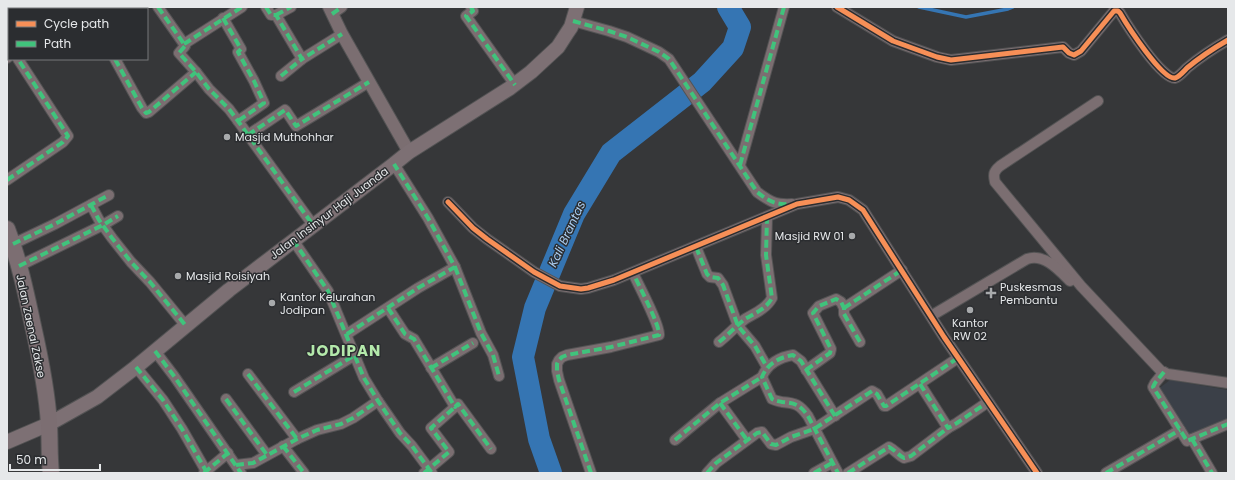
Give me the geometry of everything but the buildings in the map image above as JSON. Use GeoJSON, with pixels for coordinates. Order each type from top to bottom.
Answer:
{"type":"FeatureCollection","features":[{"type":"Feature","properties":{"kind":"main road","name":"Jalan Insinyur Haji Juanda"},"geometry":{"type":"LineString","coordinates":[[7,442],[49,424],[97,397],[136,367],[228,290],[409,152],[514,85],[531,72],[558,47],[568,34],[578,7]]}},
{"type":"Feature","properties":{"kind":"main road","name":"Jalan Zaenal Zakse"},"geometry":{"type":"LineString","coordinates":[[7,229],[13,244],[41,359],[49,424],[50,473]]}},
{"type":"Feature","properties":{"kind":"street"},"geometry":{"type":"LineString","coordinates":[[158,7],[184,44]]}},
{"type":"Feature","properties":{"kind":"street"},"geometry":{"type":"LineString","coordinates":[[242,7],[184,44],[185,46],[179,53],[238,121],[313,225]]}},
{"type":"Feature","properties":{"kind":"street"},"geometry":{"type":"LineString","coordinates":[[266,7],[271,15],[276,15],[291,7]]}},
{"type":"Feature","properties":{"kind":"street"},"geometry":{"type":"LineString","coordinates":[[471,7],[473,11],[466,16],[514,85]]}},
{"type":"Feature","properties":{"kind":"street"},"geometry":{"type":"LineString","coordinates":[[740,165],[784,7]]}},
{"type":"Feature","properties":{"kind":"street"},"geometry":{"type":"LineString","coordinates":[[837,7],[893,42],[951,60],[1063,47],[1069,53],[1074,55],[1081,51],[1114,11],[1118,11],[1120,13],[1154,63],[1163,72],[1175,78],[1194,62],[1228,40]]}},
{"type":"Feature","properties":{"kind":"street"},"geometry":{"type":"LineString","coordinates":[[334,9],[342,34],[409,152]]}},
{"type":"Feature","properties":{"kind":"street"},"geometry":{"type":"LineString","coordinates":[[276,15],[302,59]]}},
{"type":"Feature","properties":{"kind":"street"},"geometry":{"type":"LineString","coordinates":[[223,18],[240,49],[238,52],[264,103],[238,121]]}},
{"type":"Feature","properties":{"kind":"street"},"geometry":{"type":"LineString","coordinates":[[573,21],[627,37],[659,52],[669,59],[758,192],[768,200],[779,204],[797,204],[834,198],[844,198],[863,210],[958,358],[1037,473]]}},
{"type":"Feature","properties":{"kind":"street"},"geometry":{"type":"LineString","coordinates":[[281,76],[302,59],[342,34]]}},
{"type":"Feature","properties":{"kind":"street"},"geometry":{"type":"LineString","coordinates":[[7,180],[63,142],[68,136],[19,60]]}},
{"type":"Feature","properties":{"kind":"street"},"geometry":{"type":"LineString","coordinates":[[117,60],[146,113],[150,112],[196,72]]}},
{"type":"Feature","properties":{"kind":"street"},"geometry":{"type":"LineString","coordinates":[[248,135],[284,110],[296,126],[369,82]]}},
{"type":"Feature","properties":{"kind":"street"},"geometry":{"type":"LineString","coordinates":[[1098,100],[1000,166],[995,170],[995,182],[1081,286],[1161,371],[1168,374],[1228,383]]}},
{"type":"Feature","properties":{"kind":"street"},"geometry":{"type":"LineString","coordinates":[[394,164],[428,218],[455,267],[481,333],[493,355],[499,376]]}},
{"type":"Feature","properties":{"kind":"street"},"geometry":{"type":"LineString","coordinates":[[13,244],[56,224],[109,195]]}},
{"type":"Feature","properties":{"kind":"street"},"geometry":{"type":"LineString","coordinates":[[448,202],[473,228],[534,272],[560,286],[580,289],[588,288],[633,273],[797,204]]}},
{"type":"Feature","properties":{"kind":"street"},"geometry":{"type":"LineString","coordinates":[[91,205],[103,225],[131,262],[150,282],[186,326]]}},
{"type":"Feature","properties":{"kind":"street"},"geometry":{"type":"LineString","coordinates":[[18,266],[103,225],[118,216]]}},
{"type":"Feature","properties":{"kind":"street"},"geometry":{"type":"LineString","coordinates":[[719,342],[744,320],[769,304],[772,298],[766,254],[767,217]]}},
{"type":"Feature","properties":{"kind":"street"},"geometry":{"type":"LineString","coordinates":[[293,240],[328,291],[364,378],[378,402],[400,433],[412,446],[429,472],[449,452],[431,428],[458,404],[491,449]]}},
{"type":"Feature","properties":{"kind":"street"},"geometry":{"type":"LineString","coordinates":[[696,246],[706,274],[710,277],[718,278],[723,285],[738,326],[755,346],[767,367]]}},
{"type":"Feature","properties":{"kind":"street"},"geometry":{"type":"LineString","coordinates":[[931,316],[1032,257],[1046,261],[1070,280],[1081,286]]}},
{"type":"Feature","properties":{"kind":"street"},"geometry":{"type":"LineString","coordinates":[[347,334],[418,288],[455,267]]}},
{"type":"Feature","properties":{"kind":"street"},"geometry":{"type":"LineString","coordinates":[[844,308],[902,270]]}},
{"type":"Feature","properties":{"kind":"street"},"geometry":{"type":"LineString","coordinates":[[591,473],[559,380],[557,364],[560,360],[567,356],[660,335],[656,322],[633,273]]}},
{"type":"Feature","properties":{"kind":"street"},"geometry":{"type":"LineString","coordinates":[[806,370],[830,353],[831,349],[813,313],[819,306],[836,299],[841,302],[844,308],[844,314],[860,342]]}},
{"type":"Feature","properties":{"kind":"street"},"geometry":{"type":"LineString","coordinates":[[388,308],[405,334],[414,339],[455,407]]}},
{"type":"Feature","properties":{"kind":"street"},"geometry":{"type":"LineString","coordinates":[[431,368],[473,343]]}},
{"type":"Feature","properties":{"kind":"street"},"geometry":{"type":"LineString","coordinates":[[155,351],[238,469],[253,463],[283,446],[317,430],[341,424],[378,402]]}},
{"type":"Feature","properties":{"kind":"street"},"geometry":{"type":"LineString","coordinates":[[674,440],[720,403],[762,377],[767,367],[778,360],[793,354],[801,361],[836,416]]}},
{"type":"Feature","properties":{"kind":"street"},"geometry":{"type":"LineString","coordinates":[[294,392],[355,355]]}},
{"type":"Feature","properties":{"kind":"street"},"geometry":{"type":"LineString","coordinates":[[707,473],[716,463],[756,433],[762,432],[774,445],[814,429],[872,391],[877,394],[884,406],[886,406],[958,358]]}},
{"type":"Feature","properties":{"kind":"street"},"geometry":{"type":"LineString","coordinates":[[136,367],[163,400],[182,429],[205,472],[228,453]]}},
{"type":"Feature","properties":{"kind":"street"},"geometry":{"type":"LineString","coordinates":[[1164,372],[1153,387],[1187,441],[1228,424]]}},
{"type":"Feature","properties":{"kind":"street"},"geometry":{"type":"LineString","coordinates":[[248,374],[297,439]]}},
{"type":"Feature","properties":{"kind":"street"},"geometry":{"type":"LineString","coordinates":[[762,377],[772,399],[796,404],[802,408],[808,416],[838,473]]}},
{"type":"Feature","properties":{"kind":"street"},"geometry":{"type":"LineString","coordinates":[[920,384],[948,428]]}},
{"type":"Feature","properties":{"kind":"street"},"geometry":{"type":"LineString","coordinates":[[226,400],[267,455]]}},
{"type":"Feature","properties":{"kind":"street"},"geometry":{"type":"LineString","coordinates":[[848,473],[888,446],[904,458],[911,456],[948,428],[988,402]]}},
{"type":"Feature","properties":{"kind":"street"},"geometry":{"type":"LineString","coordinates":[[720,403],[747,440]]}},
{"type":"Feature","properties":{"kind":"street"},"geometry":{"type":"LineString","coordinates":[[1106,473],[1180,430]]}},
{"type":"Feature","properties":{"kind":"street"},"geometry":{"type":"LineString","coordinates":[[1192,439],[1212,473]]}},
{"type":"Feature","properties":{"kind":"street"},"geometry":{"type":"LineString","coordinates":[[283,446],[304,473]]}},
{"type":"Feature","properties":{"kind":"street"},"geometry":{"type":"LineString","coordinates":[[814,473],[832,463]]}},
{"type":"Feature","properties":{"kind":"shaded area"},"geometry":{"type":"Polygon","coordinates":[[[1170,380],[1228,390],[1228,423],[1188,438],[1157,390],[1170,380]]]}},
{"type":"Feature","properties":{"kind":"waterway","name":"Kali Brantas"},"geometry":{"type":"LineString","coordinates":[[551,473],[539,439],[523,357],[535,308],[574,214],[611,153],[702,82],[733,48],[740,27],[728,7]]}},
{"type":"Feature","properties":{"kind":"waterway"},"geometry":{"type":"LineString","coordinates":[[919,7],[966,17],[1013,7]]}},
{"type":"Feature","properties":{"kind":"marked path"},"geometry":{"type":"LineString","coordinates":[[158,7],[185,46],[179,53],[209,89],[229,109],[313,225]]}},
{"type":"Feature","properties":{"kind":"marked path"},"geometry":{"type":"LineString","coordinates":[[184,44],[242,7]]}},
{"type":"Feature","properties":{"kind":"marked path"},"geometry":{"type":"LineString","coordinates":[[266,7],[271,15],[276,15],[302,59],[342,34]]}},
{"type":"Feature","properties":{"kind":"marked path"},"geometry":{"type":"LineString","coordinates":[[276,15],[291,7]]}},
{"type":"Feature","properties":{"kind":"marked path"},"geometry":{"type":"LineString","coordinates":[[332,14],[342,7]]}},
{"type":"Feature","properties":{"kind":"marked path"},"geometry":{"type":"LineString","coordinates":[[471,7],[473,11],[466,16],[515,85]]}},
{"type":"Feature","properties":{"kind":"marked path"},"geometry":{"type":"LineString","coordinates":[[740,165],[784,7]]}},
{"type":"Feature","properties":{"kind":"marked path"},"geometry":{"type":"LineString","coordinates":[[223,18],[241,49],[238,52],[264,103],[238,121]]}},
{"type":"Feature","properties":{"kind":"marked path"},"geometry":{"type":"LineString","coordinates":[[573,21],[627,37],[659,52],[669,59],[757,192],[771,201],[779,204],[788,204]]}},
{"type":"Feature","properties":{"kind":"marked path"},"geometry":{"type":"LineString","coordinates":[[281,76],[302,59]]}},
{"type":"Feature","properties":{"kind":"marked path"},"geometry":{"type":"LineString","coordinates":[[7,180],[63,142],[68,136],[19,60]]}},
{"type":"Feature","properties":{"kind":"marked path"},"geometry":{"type":"LineString","coordinates":[[116,60],[146,113],[196,72]]}},
{"type":"Feature","properties":{"kind":"marked path"},"geometry":{"type":"LineString","coordinates":[[248,135],[285,110],[296,126],[369,82]]}},
{"type":"Feature","properties":{"kind":"marked path"},"geometry":{"type":"LineString","coordinates":[[347,334],[418,288],[455,267],[428,218],[394,164]]}},
{"type":"Feature","properties":{"kind":"marked path"},"geometry":{"type":"LineString","coordinates":[[13,244],[55,224],[109,195]]}},
{"type":"Feature","properties":{"kind":"marked path"},"geometry":{"type":"LineString","coordinates":[[91,205],[99,220],[112,238],[186,326]]}},
{"type":"Feature","properties":{"kind":"marked path"},"geometry":{"type":"LineString","coordinates":[[19,266],[103,225],[118,216]]}},
{"type":"Feature","properties":{"kind":"marked path"},"geometry":{"type":"LineString","coordinates":[[719,342],[745,319],[763,308],[772,298],[766,255],[767,217]]}},
{"type":"Feature","properties":{"kind":"marked path"},"geometry":{"type":"LineString","coordinates":[[293,240],[328,291],[364,378],[400,433],[412,446],[432,473]]}},
{"type":"Feature","properties":{"kind":"marked path"},"geometry":{"type":"LineString","coordinates":[[696,247],[707,274],[710,277],[718,278],[723,285],[738,326],[755,346],[767,367]]}},
{"type":"Feature","properties":{"kind":"marked path"},"geometry":{"type":"LineString","coordinates":[[455,267],[481,333],[493,355],[499,376]]}},
{"type":"Feature","properties":{"kind":"marked path"},"geometry":{"type":"LineString","coordinates":[[844,308],[902,270]]}},
{"type":"Feature","properties":{"kind":"marked path"},"geometry":{"type":"LineString","coordinates":[[591,473],[559,380],[557,364],[562,357],[567,355],[611,347],[659,335],[653,314],[633,273]]}},
{"type":"Feature","properties":{"kind":"marked path"},"geometry":{"type":"LineString","coordinates":[[806,370],[830,353],[831,349],[813,313],[819,306],[836,299],[841,302],[844,308],[844,314],[860,342]]}},
{"type":"Feature","properties":{"kind":"marked path"},"geometry":{"type":"LineString","coordinates":[[388,308],[405,334],[414,339],[455,407],[458,404],[491,449]]}},
{"type":"Feature","properties":{"kind":"marked path"},"geometry":{"type":"LineString","coordinates":[[431,368],[473,343]]}},
{"type":"Feature","properties":{"kind":"marked path"},"geometry":{"type":"LineString","coordinates":[[155,351],[241,473]]}},
{"type":"Feature","properties":{"kind":"marked path"},"geometry":{"type":"LineString","coordinates":[[294,392],[355,355]]}},
{"type":"Feature","properties":{"kind":"marked path"},"geometry":{"type":"LineString","coordinates":[[835,416],[801,361],[793,355],[783,357],[774,362],[764,372],[762,377],[772,399],[791,403],[803,409],[838,473]]}},
{"type":"Feature","properties":{"kind":"marked path"},"geometry":{"type":"LineString","coordinates":[[707,473],[716,463],[757,433],[762,432],[771,444],[776,445],[791,437],[814,429],[872,391],[877,394],[884,406],[886,406],[958,358]]}},
{"type":"Feature","properties":{"kind":"marked path"},"geometry":{"type":"LineString","coordinates":[[136,367],[163,400],[182,429],[206,471]]}},
{"type":"Feature","properties":{"kind":"marked path"},"geometry":{"type":"LineString","coordinates":[[1164,372],[1153,387],[1187,441],[1228,424]]}},
{"type":"Feature","properties":{"kind":"marked path"},"geometry":{"type":"LineString","coordinates":[[248,374],[297,439]]}},
{"type":"Feature","properties":{"kind":"marked path"},"geometry":{"type":"LineString","coordinates":[[675,440],[720,403],[762,377]]}},
{"type":"Feature","properties":{"kind":"marked path"},"geometry":{"type":"LineString","coordinates":[[920,384],[948,428],[988,402]]}},
{"type":"Feature","properties":{"kind":"marked path"},"geometry":{"type":"LineString","coordinates":[[226,399],[267,455]]}},
{"type":"Feature","properties":{"kind":"marked path"},"geometry":{"type":"LineString","coordinates":[[236,465],[253,463],[317,430],[341,424],[353,418],[378,401]]}},
{"type":"Feature","properties":{"kind":"marked path"},"geometry":{"type":"LineString","coordinates":[[720,403],[747,440]]}},
{"type":"Feature","properties":{"kind":"marked path"},"geometry":{"type":"LineString","coordinates":[[424,473],[449,452],[431,428],[455,407]]}},
{"type":"Feature","properties":{"kind":"marked path"},"geometry":{"type":"LineString","coordinates":[[848,473],[889,447],[904,458],[911,456],[948,428]]}},
{"type":"Feature","properties":{"kind":"marked path"},"geometry":{"type":"LineString","coordinates":[[1106,473],[1180,430]]}},
{"type":"Feature","properties":{"kind":"marked path"},"geometry":{"type":"LineString","coordinates":[[1192,439],[1212,473]]}},
{"type":"Feature","properties":{"kind":"marked path"},"geometry":{"type":"LineString","coordinates":[[283,446],[304,473]]}},
{"type":"Feature","properties":{"kind":"marked path"},"geometry":{"type":"LineString","coordinates":[[204,473],[228,453]]}},
{"type":"Feature","properties":{"kind":"marked path"},"geometry":{"type":"LineString","coordinates":[[814,473],[832,463]]}},
{"type":"Feature","properties":{"kind":"cycle path"},"geometry":{"type":"LineString","coordinates":[[837,7],[893,41],[937,57],[951,60],[1063,47],[1069,53],[1074,55],[1081,51],[1114,11],[1118,11],[1120,13],[1145,51],[1162,70],[1169,76],[1175,78],[1202,57],[1228,40]]}},
{"type":"Feature","properties":{"kind":"cycle path"},"geometry":{"type":"LineString","coordinates":[[448,202],[473,228],[534,272],[560,286],[581,289],[614,280],[797,204],[838,197],[849,200],[863,210],[944,337],[1037,473]]}},
{"type":"Feature","properties":{"kind":"place","name":"Masjid Muthohhar"},"geometry":{"type":"Point","coordinates":[227,137]}},
{"type":"Feature","properties":{"kind":"place","name":"Masjid RW 01"},"geometry":{"type":"Point","coordinates":[852,236]}},
{"type":"Feature","properties":{"kind":"place","name":"Masjid Roisiyah"},"geometry":{"type":"Point","coordinates":[178,276]}},
{"type":"Feature","properties":{"kind":"place","name":"Puskesmas Pembantu"},"geometry":{"type":"Point","coordinates":[991,293]}},
{"type":"Feature","properties":{"kind":"place","name":"Kantor Kelurahan Jodipan"},"geometry":{"type":"Point","coordinates":[272,303]}},
{"type":"Feature","properties":{"kind":"place","name":"Kantor RW 02"},"geometry":{"type":"Point","coordinates":[970,310]}},
{"type":"Feature","properties":{"kind":"district","name":"JODIPAN"},"geometry":{"type":"Point","coordinates":[344,351]}}]}
